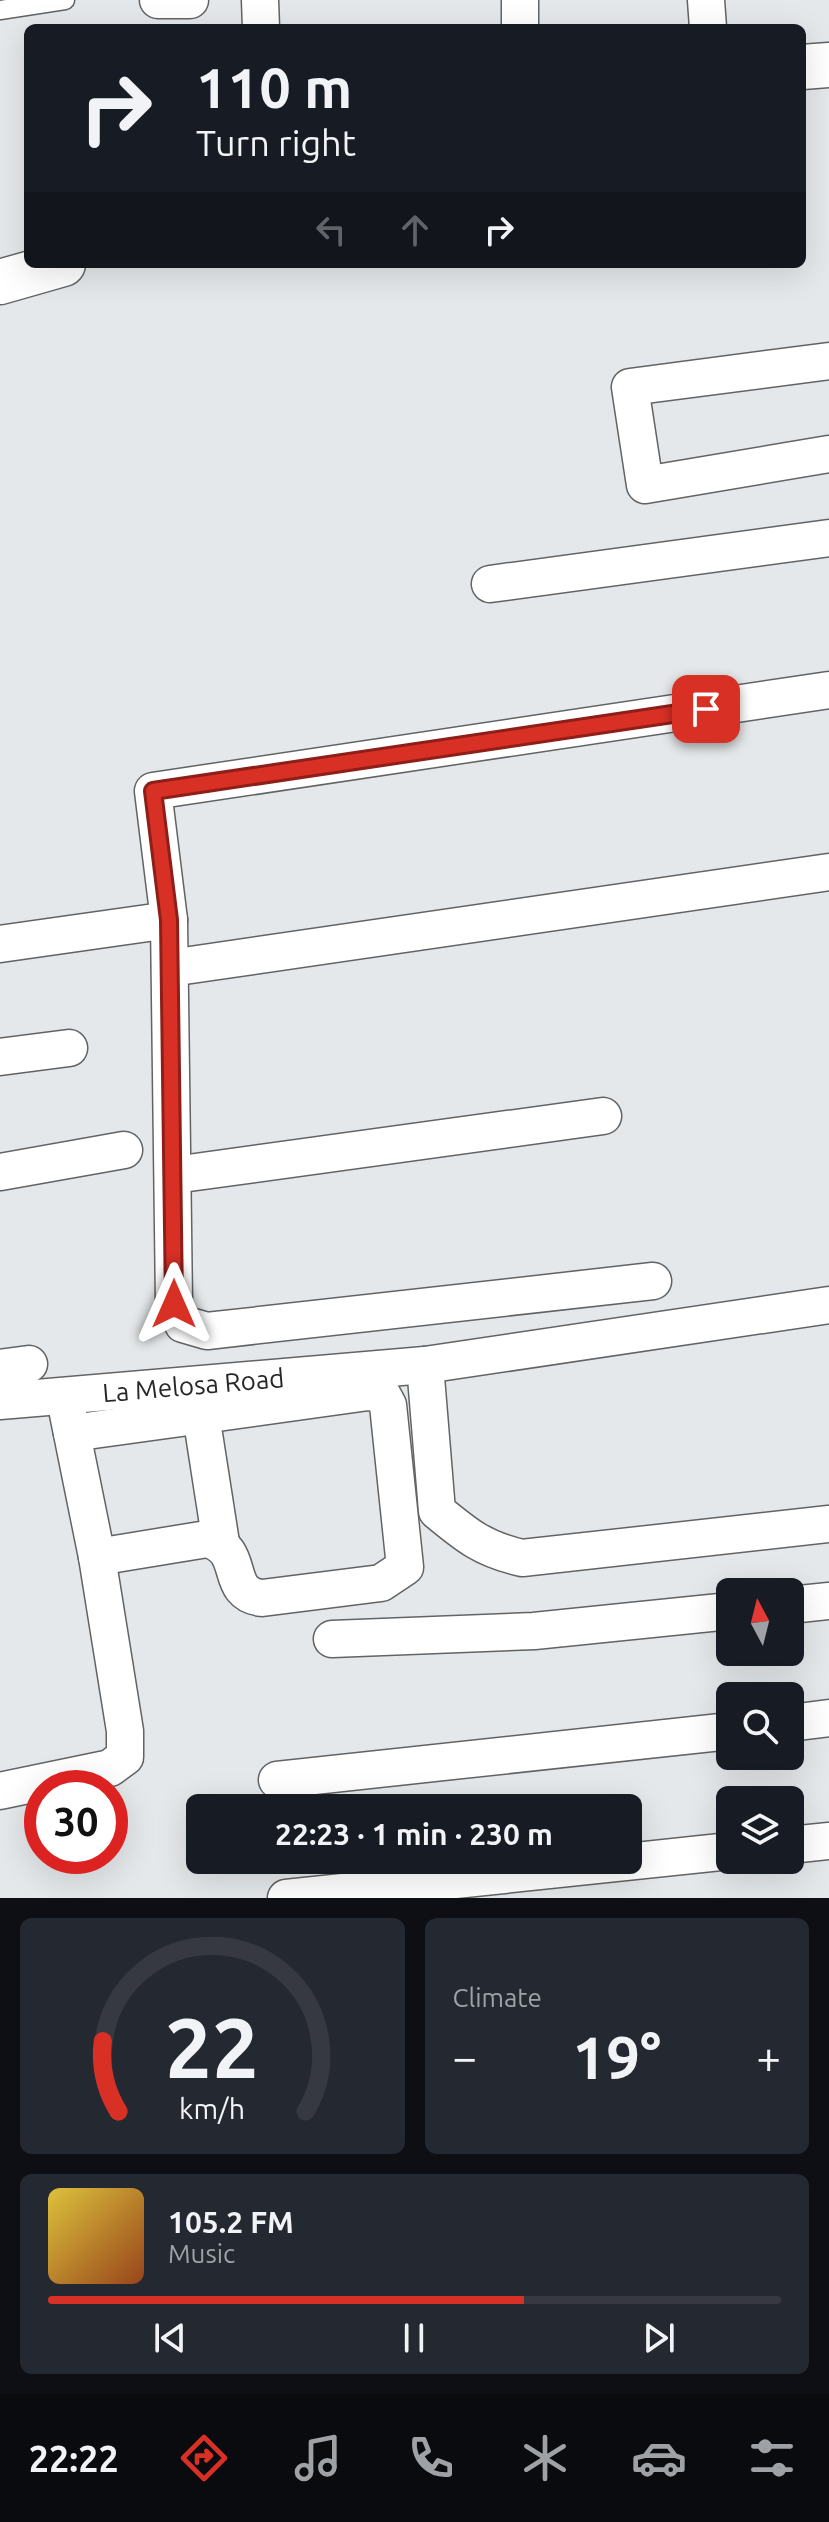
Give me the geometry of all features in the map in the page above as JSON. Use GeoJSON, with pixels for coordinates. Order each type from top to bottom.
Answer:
{"type":"FeatureCollection","features":[{"type":"Feature","properties":{"kind":"street"},"geometry":{"type":"LineString","coordinates":[[158,0],[190,0]]}},
{"type":"Feature","properties":{"kind":"street"},"geometry":{"type":"LineString","coordinates":[[260,0],[261,24]]}},
{"type":"Feature","properties":{"kind":"street"},"geometry":{"type":"LineString","coordinates":[[520,0],[520,24]]}},
{"type":"Feature","properties":{"kind":"street"},"geometry":{"type":"LineString","coordinates":[[706,0],[708,24]]}},
{"type":"Feature","properties":{"kind":"street"},"geometry":{"type":"LineString","coordinates":[[806,67],[829,65]]}},
{"type":"Feature","properties":{"kind":"street"},"geometry":{"type":"LineString","coordinates":[[0,282],[49,268]]}},
{"type":"Feature","properties":{"kind":"street"},"geometry":{"type":"LineString","coordinates":[[829,361],[630,387],[645,485],[829,454]]}},
{"type":"Feature","properties":{"kind":"street"},"geometry":{"type":"LineString","coordinates":[[490,584],[829,538]]}},
{"type":"Feature","properties":{"kind":"street"},"geometry":{"type":"LineString","coordinates":[[653,1281],[207,1331],[183,1324],[174,1304],[169,920],[153,791],[829,690]]}},
{"type":"Feature","properties":{"kind":"street"},"geometry":{"type":"LineString","coordinates":[[170,968],[829,872]]}},
{"type":"Feature","properties":{"kind":"street"},"geometry":{"type":"LineString","coordinates":[[0,944],[169,920]]}},
{"type":"Feature","properties":{"kind":"street"},"geometry":{"type":"LineString","coordinates":[[0,1057],[69,1048]]}},
{"type":"Feature","properties":{"kind":"street"},"geometry":{"type":"LineString","coordinates":[[174,1175],[603,1116]]}},
{"type":"Feature","properties":{"kind":"street"},"geometry":{"type":"LineString","coordinates":[[3,1187],[124,1150]]}},
{"type":"Feature","properties":{"kind":"street","name":"La Melosa Road"},"geometry":{"type":"LineString","coordinates":[[0,1401],[425,1365],[829,1305]]}},
{"type":"Feature","properties":{"kind":"street"},"geometry":{"type":"LineString","coordinates":[[425,1365],[437,1511],[491,1551],[522,1558],[829,1524]]}},
{"type":"Feature","properties":{"kind":"street"},"geometry":{"type":"LineString","coordinates":[[72,1433],[368,1392],[382,1394],[388,1405],[405,1567],[396,1577],[381,1583],[287,1596],[249,1596],[239,1587],[231,1554],[221,1543],[207,1539],[97,1557]]}},
{"type":"Feature","properties":{"kind":"street"},"geometry":{"type":"LineString","coordinates":[[0,1791],[110,1768],[125,1757],[125,1731],[97,1557],[65,1395]]}},
{"type":"Feature","properties":{"kind":"street"},"geometry":{"type":"LineString","coordinates":[[201,1415],[221,1543]]}},
{"type":"Feature","properties":{"kind":"street"},"geometry":{"type":"LineString","coordinates":[[804,1604],[829,1601]]}},
{"type":"Feature","properties":{"kind":"street"},"geometry":{"type":"LineString","coordinates":[[332,1639],[534,1631],[716,1612]]}},
{"type":"Feature","properties":{"kind":"street"},"geometry":{"type":"LineString","coordinates":[[804,1721],[829,1718]]}},
{"type":"Feature","properties":{"kind":"street"},"geometry":{"type":"LineString","coordinates":[[277,1780],[716,1733]]}},
{"type":"Feature","properties":{"kind":"street"},"geometry":{"type":"LineString","coordinates":[[804,1844],[829,1841]]}},
{"type":"Feature","properties":{"kind":"street"},"geometry":{"type":"LineString","coordinates":[[286,1898],[716,1852]]}},
{"type":"Feature","properties":{"kind":"lane"},"geometry":{"type":"LineString","coordinates":[[0,10],[65,0]]}},
{"type":"Feature","properties":{"kind":"route"},"geometry":{"type":"LineString","coordinates":[[174,1304],[169,920],[153,791],[706,709]]}}]}
